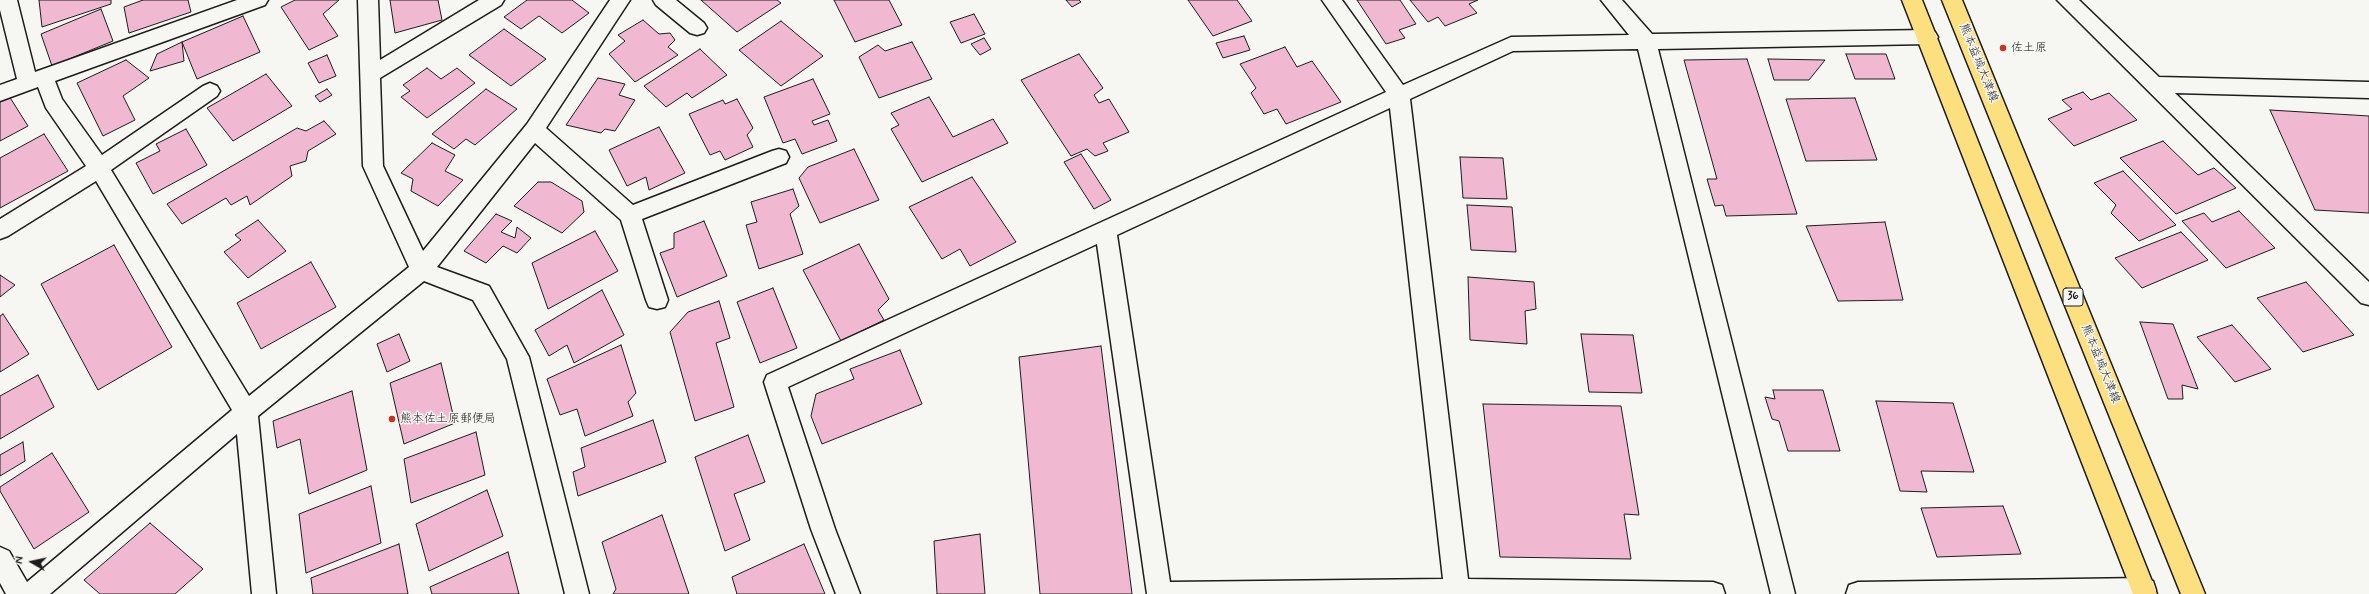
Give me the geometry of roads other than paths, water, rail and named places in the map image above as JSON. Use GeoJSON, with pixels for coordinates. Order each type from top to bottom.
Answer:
{"type":"FeatureCollection","features":[{"type":"Feature","properties":{"kind":"main road"},"geometry":{"type":"LineString","coordinates":[[1912,0],[1928,37],[2145,592]]}},
{"type":"Feature","properties":{"kind":"main road","name":"熊本益城大津線"},"geometry":{"type":"LineString","coordinates":[[1952,0],[2193,594]]}},
{"type":"Feature","properties":{"kind":"street"},"geometry":{"type":"LineString","coordinates":[[7,0],[36,81],[53,102],[98,168],[246,412],[264,594]]}},
{"type":"Feature","properties":{"kind":"street"},"geometry":{"type":"LineString","coordinates":[[368,0],[373,166],[421,270],[481,293],[518,357],[577,594]]}},
{"type":"Feature","properties":{"kind":"street"},"geometry":{"type":"LineString","coordinates":[[370,75],[494,0]]}},
{"type":"Feature","properties":{"kind":"street"},"geometry":{"type":"LineString","coordinates":[[31,594],[246,412],[421,270],[534,130],[620,0]]}},
{"type":"Feature","properties":{"kind":"street"},"geometry":{"type":"LineString","coordinates":[[663,0],[697,28]]}},
{"type":"Feature","properties":{"kind":"street"},"geometry":{"type":"LineString","coordinates":[[1332,0],[1399,95],[1456,592]]}},
{"type":"Feature","properties":{"kind":"street"},"geometry":{"type":"LineString","coordinates":[[1611,0],[1646,41],[1784,594]]}},
{"type":"Feature","properties":{"kind":"street"},"geometry":{"type":"LineString","coordinates":[[2067,0],[2369,296]]}},
{"type":"Feature","properties":{"kind":"street"},"geometry":{"type":"LineString","coordinates":[[0,93],[36,81],[246,2]]}},
{"type":"Feature","properties":{"kind":"street"},"geometry":{"type":"LineString","coordinates":[[848,594],[823,529],[775,382],[1510,44],[1928,37]]}},
{"type":"Feature","properties":{"kind":"street"},"geometry":{"type":"LineString","coordinates":[[2154,85],[2369,90]]}},
{"type":"Feature","properties":{"kind":"street"},"geometry":{"type":"LineString","coordinates":[[0,230],[98,168],[210,91]]}},
{"type":"Feature","properties":{"kind":"street"},"geometry":{"type":"LineString","coordinates":[[534,130],[630,214],[657,300]]}},
{"type":"Feature","properties":{"kind":"street"},"geometry":{"type":"LineString","coordinates":[[630,214],[779,157]]}},
{"type":"Feature","properties":{"kind":"street"},"geometry":{"type":"LineString","coordinates":[[1106,230],[1161,594],[1456,592],[1713,594]]}},
{"type":"Feature","properties":{"kind":"street"},"geometry":{"type":"LineString","coordinates":[[0,559],[20,594]]}},
{"type":"Feature","properties":{"kind":"street"},"geometry":{"type":"LineString","coordinates":[[1858,594],[2145,592]]}},
{"type":"Feature","properties":{"kind":"place","name":"佐土原"},"geometry":{"type":"Point","coordinates":[2003,48]}},
{"type":"Feature","properties":{"kind":"place","name":"熊本佐土原郵便局"},"geometry":{"type":"Point","coordinates":[392,419]}}]}
